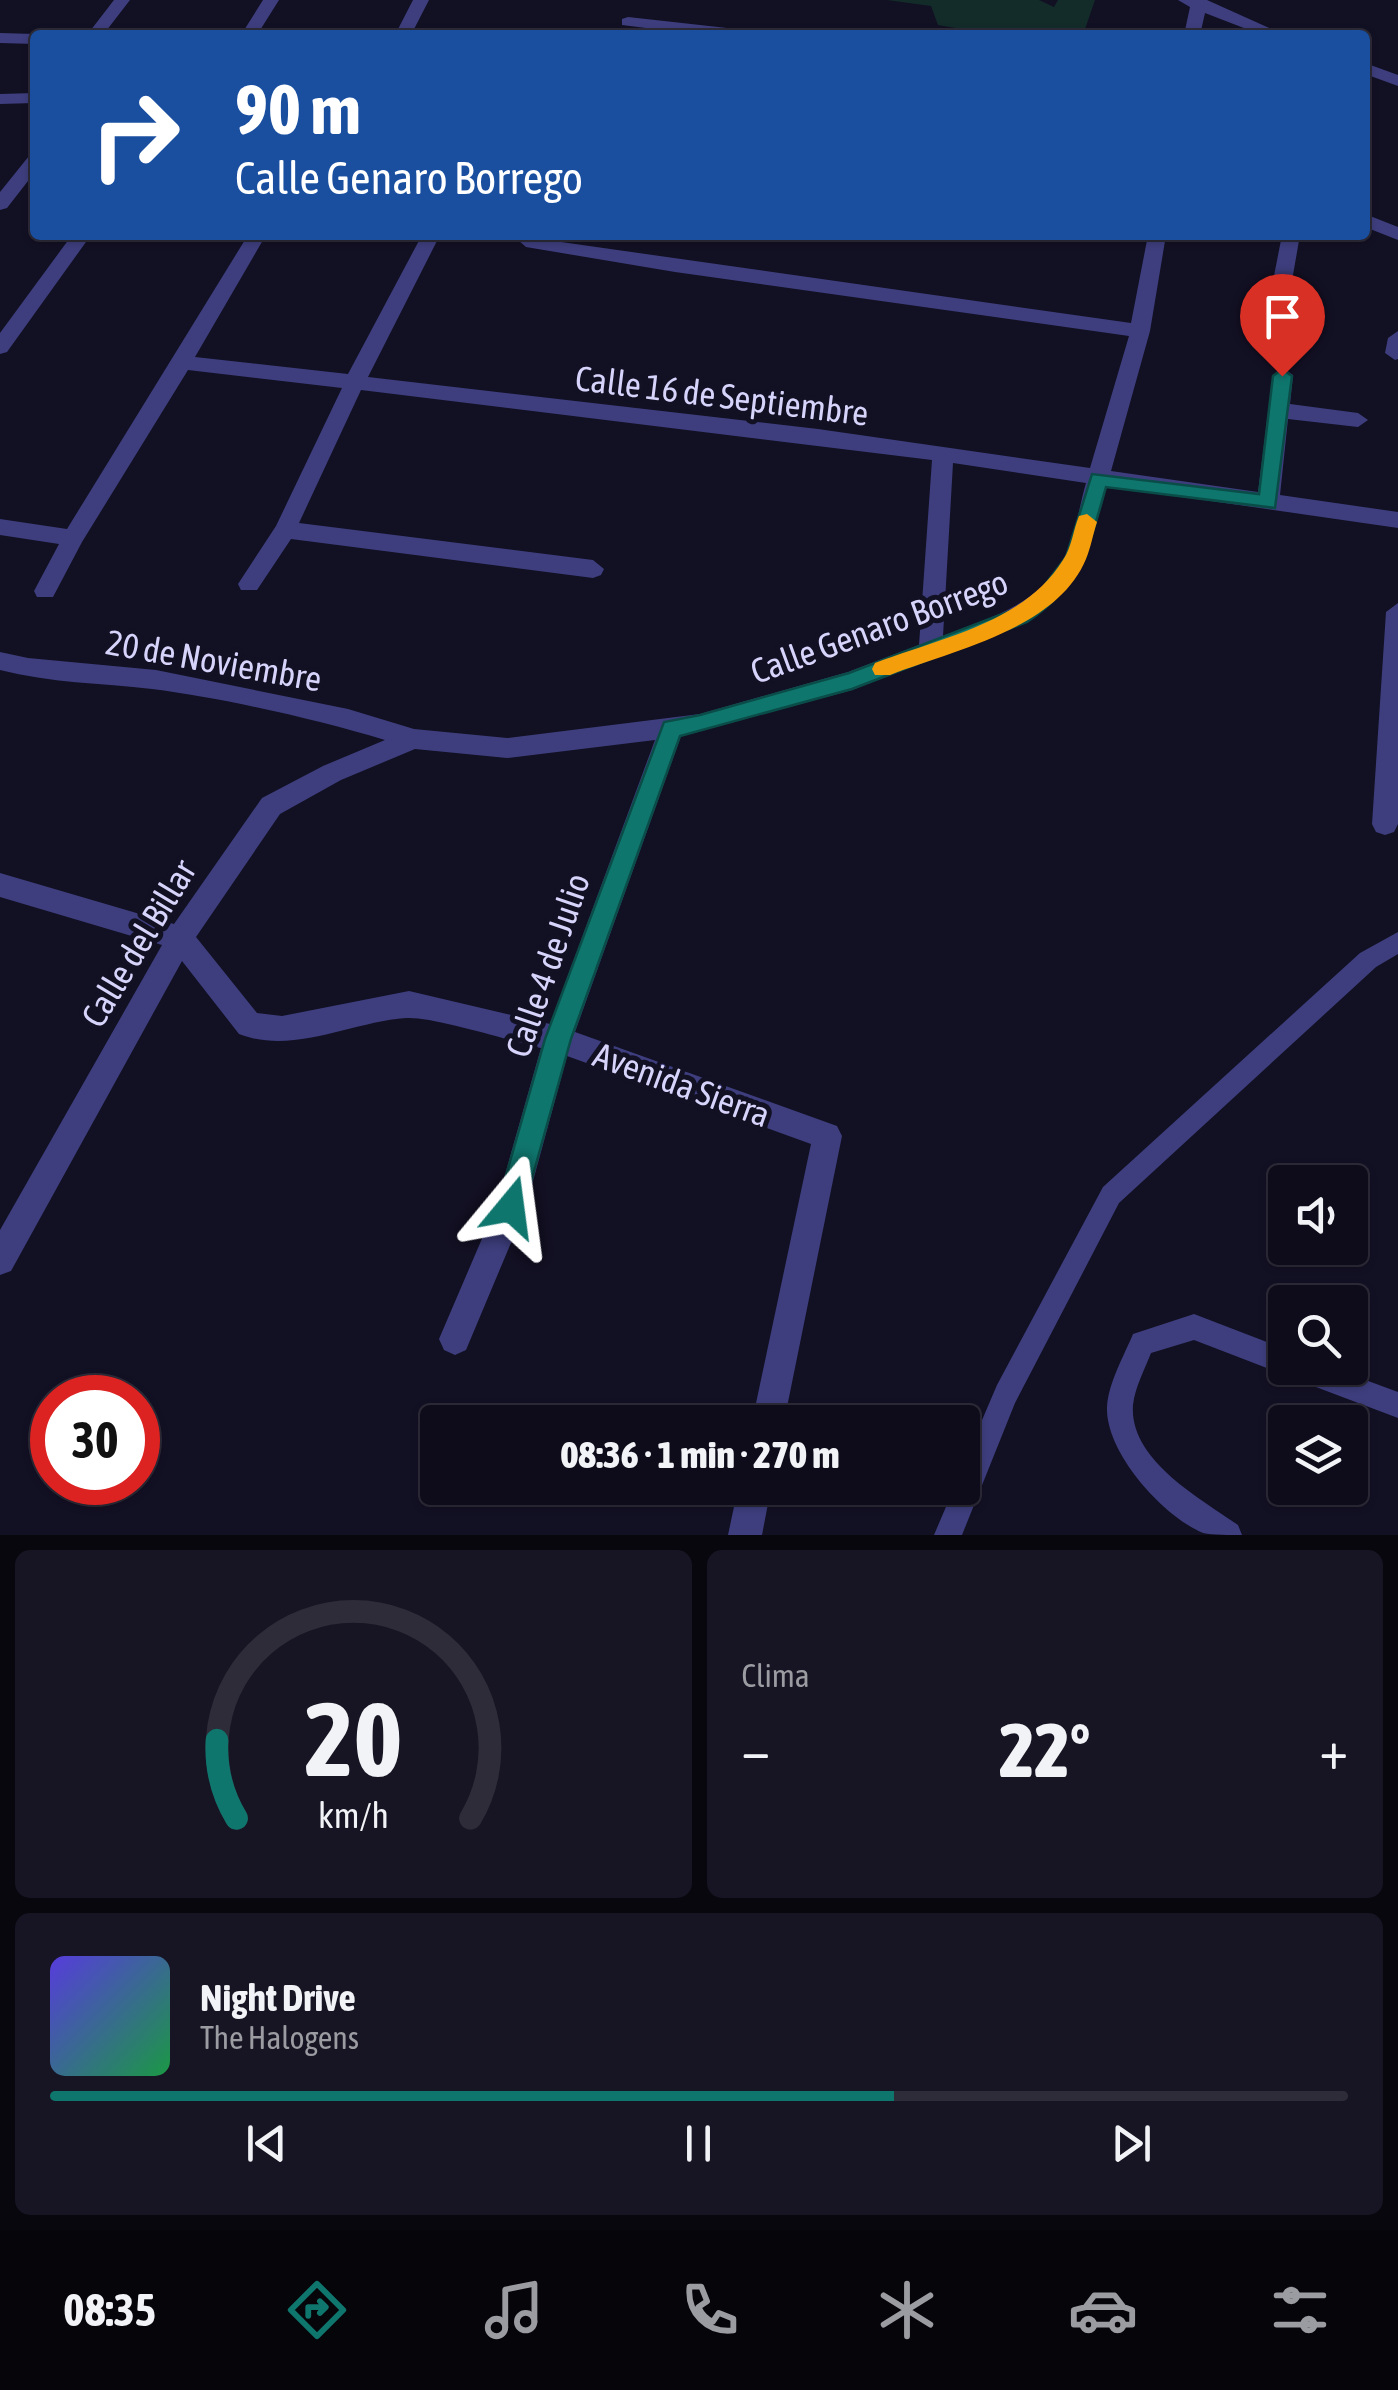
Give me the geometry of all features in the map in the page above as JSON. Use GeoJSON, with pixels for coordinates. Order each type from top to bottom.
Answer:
{"type":"FeatureCollection","features":[{"type":"Feature","properties":{"kind":"street"},"geometry":{"type":"LineString","coordinates":[[100,30],[122,0]]}},
{"type":"Feature","properties":{"kind":"street"},"geometry":{"type":"LineString","coordinates":[[251,30],[271,0]]}},
{"type":"Feature","properties":{"kind":"street"},"geometry":{"type":"LineString","coordinates":[[406,30],[422,0]]}},
{"type":"Feature","properties":{"kind":"street"},"geometry":{"type":"LineString","coordinates":[[1192,30],[1194,2],[1265,30]]}},
{"type":"Feature","properties":{"kind":"street"},"geometry":{"type":"LineString","coordinates":[[628,22],[700,30]]}},
{"type":"Feature","properties":{"kind":"street"},"geometry":{"type":"LineString","coordinates":[[0,38],[30,39]]}},
{"type":"Feature","properties":{"kind":"street"},"geometry":{"type":"LineString","coordinates":[[1370,70],[1398,81]]}},
{"type":"Feature","properties":{"kind":"street"},"geometry":{"type":"LineString","coordinates":[[0,99],[30,98]]}},
{"type":"Feature","properties":{"kind":"street"},"geometry":{"type":"LineString","coordinates":[[0,204],[30,166]]}},
{"type":"Feature","properties":{"kind":"street"},"geometry":{"type":"LineString","coordinates":[[1370,222],[1398,234]]}},
{"type":"Feature","properties":{"kind":"street"},"geometry":{"type":"LineString","coordinates":[[0,348],[78,240]]}},
{"type":"Feature","properties":{"kind":"street"},"geometry":{"type":"LineString","coordinates":[[45,591],[73,538],[254,240]]}},
{"type":"Feature","properties":{"kind":"street"},"geometry":{"type":"LineString","coordinates":[[249,584],[285,530],[354,383],[428,240]]}},
{"type":"Feature","properties":{"kind":"street"},"geometry":{"type":"LineString","coordinates":[[526,240],[675,266],[1140,332]]}},
{"type":"Feature","properties":{"kind":"street","name":"Calle Genaro Borrego"},"geometry":{"type":"LineString","coordinates":[[414,740],[507,748],[700,724],[852,680],[1020,616],[1045,599],[1075,560],[1140,332],[1156,240]]}},
{"type":"Feature","properties":{"kind":"street"},"geometry":{"type":"LineString","coordinates":[[1273,332],[1290,240]]}},
{"type":"Feature","properties":{"kind":"street","name":"Calle 16 de Septiembre"},"geometry":{"type":"LineString","coordinates":[[182,362],[818,436],[1398,520]]}},
{"type":"Feature","properties":{"kind":"street"},"geometry":{"type":"LineString","coordinates":[[1268,503],[1282,376]]}},
{"type":"Feature","properties":{"kind":"street"},"geometry":{"type":"LineString","coordinates":[[1278,410],[1358,420]]}},
{"type":"Feature","properties":{"kind":"street"},"geometry":{"type":"LineString","coordinates":[[930,651],[943,456]]}},
{"type":"Feature","properties":{"kind":"street"},"geometry":{"type":"LineString","coordinates":[[0,528],[73,538]]}},
{"type":"Feature","properties":{"kind":"street"},"geometry":{"type":"LineString","coordinates":[[285,530],[594,569]]}},
{"type":"Feature","properties":{"kind":"street"},"geometry":{"type":"LineString","coordinates":[[1385,824],[1398,612]]}},
{"type":"Feature","properties":{"kind":"street","name":"20 de Noviembre"},"geometry":{"type":"LineString","coordinates":[[0,661],[156,680],[348,719],[414,740]]}},
{"type":"Feature","properties":{"kind":"street","name":"Calle 4 de Julio"},"geometry":{"type":"LineString","coordinates":[[455,1339],[511,1207],[558,1039],[672,728]]}},
{"type":"Feature","properties":{"kind":"street","name":"Calle del Billar"},"geometry":{"type":"LineString","coordinates":[[0,1260],[180,938],[212,886],[271,806],[332,773],[414,740]]}},
{"type":"Feature","properties":{"kind":"street"},"geometry":{"type":"LineString","coordinates":[[0,886],[180,938]]}},
{"type":"Feature","properties":{"kind":"street","name":"Avenida Sierra"},"geometry":{"type":"LineString","coordinates":[[180,938],[249,1025],[282,1030],[408,1004],[558,1039],[827,1136],[772,1405]]}},
{"type":"Feature","properties":{"kind":"street"},"geometry":{"type":"LineString","coordinates":[[745,1535],[751,1505]]}},
{"type":"Feature","properties":{"kind":"lane"},"geometry":{"type":"LineString","coordinates":[[948,1535],[1006,1394],[1111,1195],[1368,960],[1398,942]]}},
{"type":"Feature","properties":{"kind":"lane"},"geometry":{"type":"LineString","coordinates":[[1228,1535],[1156,1481],[1130,1444],[1120,1409],[1142,1342],[1194,1327],[1268,1355]]}},
{"type":"Feature","properties":{"kind":"lane"},"geometry":{"type":"LineString","coordinates":[[1346,1385],[1398,1404]]}},
{"type":"Feature","properties":{"kind":"green space"},"geometry":{"type":"Polygon","coordinates":[[[887,0],[1039,0],[1054,7],[1058,0],[1095,0],[1085,30],[966,30],[938,25],[931,6],[887,0]]]}},
{"type":"Feature","properties":{"kind":"slow traffic"},"geometry":{"type":"LineString","coordinates":[[883,669],[1020,616],[1045,599],[1075,560],[1087,522]]}},
{"type":"Feature","properties":{"kind":"route"},"geometry":{"type":"LineString","coordinates":[[511,1207],[558,1039],[672,728],[700,724],[852,680],[1020,616],[1045,599],[1075,560],[1099,479],[1268,503],[1282,376]]}}]}
